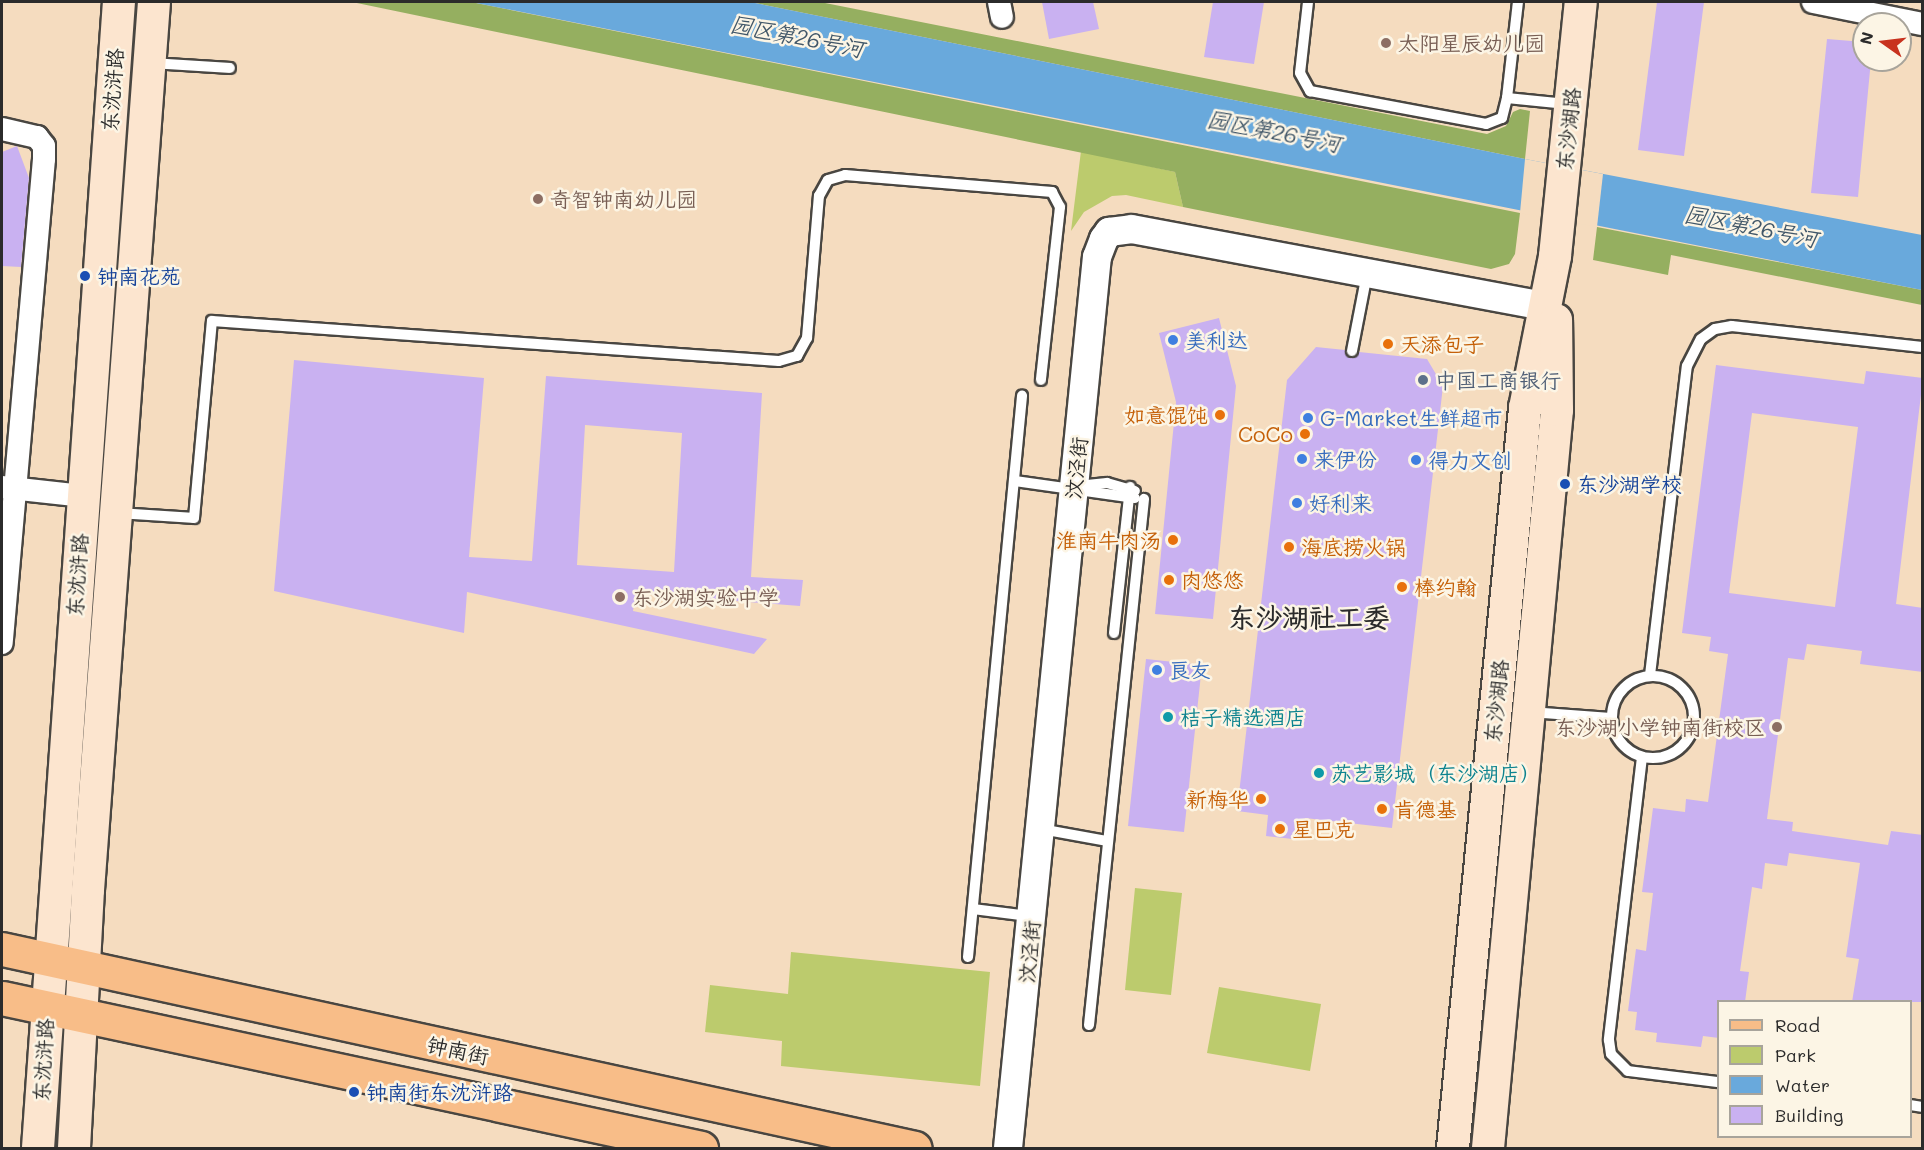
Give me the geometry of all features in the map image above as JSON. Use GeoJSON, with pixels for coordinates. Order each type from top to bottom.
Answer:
{"type":"FeatureCollection","features":[{"type":"Feature","properties":{"kind":"main road","name":"东沈浒路"},"geometry":{"type":"LineString","coordinates":[[38,1149],[49,958],[119,2]]}},
{"type":"Feature","properties":{"kind":"main road","name":"东沈浒路"},"geometry":{"type":"LineString","coordinates":[[74,1149],[116,513],[154,2]]}},
{"type":"Feature","properties":{"kind":"main road","name":"东沙湖路"},"geometry":{"type":"LineString","coordinates":[[1453,1149],[1525,408],[1555,256],[1581,2]]}},
{"type":"Feature","properties":{"kind":"main road","name":"东沙湖路"},"geometry":{"type":"LineString","coordinates":[[1488,1149],[1557,410],[1555,256]]}},
{"type":"Feature","properties":{"kind":"main road","name":"钟南街"},"geometry":{"type":"LineString","coordinates":[[2,949],[915,1149]]}},
{"type":"Feature","properties":{"kind":"main road"},"geometry":{"type":"LineString","coordinates":[[2,998],[701,1149]]}},
{"type":"Feature","properties":{"kind":"street"},"geometry":{"type":"LineString","coordinates":[[1814,2],[1923,24]]}},
{"type":"Feature","properties":{"kind":"street"},"geometry":{"type":"LineString","coordinates":[[2,129],[37,137],[44,153],[7,488],[2,643]]}},
{"type":"Feature","properties":{"kind":"street","name":"汶泾街"},"geometry":{"type":"LineString","coordinates":[[1008,1149],[1097,257],[1109,232],[1132,229],[1545,306]]}},
{"type":"Feature","properties":{"kind":"street"},"geometry":{"type":"LineString","coordinates":[[7,488],[83,495]]}},
{"type":"Feature","properties":{"kind":"lane"},"geometry":{"type":"LineString","coordinates":[[1308,2],[1300,73],[1310,91],[1486,124],[1502,117],[1507,98],[1518,2]]}},
{"type":"Feature","properties":{"kind":"lane"},"geometry":{"type":"LineString","coordinates":[[149,63],[230,68]]}},
{"type":"Feature","properties":{"kind":"lane"},"geometry":{"type":"LineString","coordinates":[[1507,98],[1571,104]]}},
{"type":"Feature","properties":{"kind":"lane"},"geometry":{"type":"LineString","coordinates":[[116,513],[194,518],[212,321],[779,361],[797,356],[807,338],[819,196],[828,180],[844,175],[1052,192],[1060,207],[1041,380]]}},
{"type":"Feature","properties":{"kind":"lane"},"geometry":{"type":"LineString","coordinates":[[1352,351],[1367,273]]}},
{"type":"Feature","properties":{"kind":"lane"},"geometry":{"type":"LineString","coordinates":[[1650,675],[1688,366],[1701,339],[1715,329],[1732,326],[1923,347]]}},
{"type":"Feature","properties":{"kind":"lane"},"geometry":{"type":"LineString","coordinates":[[968,957],[1022,396]]}},
{"type":"Feature","properties":{"kind":"lane"},"geometry":{"type":"LineString","coordinates":[[1015,481],[1129,492],[1144,499],[1089,1025]]}},
{"type":"Feature","properties":{"kind":"lane"},"geometry":{"type":"LineString","coordinates":[[1114,633],[1129,492]]}},
{"type":"Feature","properties":{"kind":"lane"},"geometry":{"type":"LineString","coordinates":[[1650,675],[1676,682],[1687,692],[1694,714],[1693,728],[1676,752],[1657,759],[1642,758],[1618,741],[1611,718],[1620,691],[1650,675]]}},
{"type":"Feature","properties":{"kind":"lane"},"geometry":{"type":"LineString","coordinates":[[1527,712],[1611,718]]}},
{"type":"Feature","properties":{"kind":"lane"},"geometry":{"type":"LineString","coordinates":[[1642,758],[1609,1040],[1611,1054],[1628,1071],[1717,1082]]}},
{"type":"Feature","properties":{"kind":"lane"},"geometry":{"type":"LineString","coordinates":[[1041,829],[1107,841]]}},
{"type":"Feature","properties":{"kind":"lane"},"geometry":{"type":"LineString","coordinates":[[973,909],[1033,916]]}},
{"type":"Feature","properties":{"kind":"green space"},"geometry":{"type":"Polygon","coordinates":[[[352,2],[471,2],[1520,213],[1515,254],[1509,264],[1491,269],[1183,207],[1175,172],[352,2]]]}},
{"type":"Feature","properties":{"kind":"green space"},"geometry":{"type":"Polygon","coordinates":[[[750,2],[820,2],[1487,134],[1506,126],[1513,112],[1520,109],[1530,111],[1525,159],[750,2]]]}},
{"type":"Feature","properties":{"kind":"green space"},"geometry":{"type":"Polygon","coordinates":[[[1081,151],[1175,172],[1183,207],[1126,195],[1112,196],[1084,212],[1071,231],[1081,151]]]}},
{"type":"Feature","properties":{"kind":"green space"},"geometry":{"type":"Polygon","coordinates":[[[1597,227],[1922,290],[1922,305],[1671,255],[1668,275],[1593,260],[1597,227]]]}},
{"type":"Feature","properties":{"kind":"green space"},"geometry":{"type":"Polygon","coordinates":[[[1135,888],[1182,893],[1171,995],[1125,990],[1135,888]]]}},
{"type":"Feature","properties":{"kind":"green space"},"geometry":{"type":"Polygon","coordinates":[[[791,952],[990,972],[980,1086],[781,1066],[782,1041],[705,1032],[710,985],[788,994],[791,952]]]}},
{"type":"Feature","properties":{"kind":"green space"},"geometry":{"type":"Polygon","coordinates":[[[1219,987],[1321,1004],[1310,1071],[1207,1053],[1219,987]]]}},
{"type":"Feature","properties":{"kind":"water","name":"园区第26号河"},"geometry":{"type":"Polygon","coordinates":[[[471,2],[750,2],[1525,159],[1922,235],[1922,290],[471,2]]]}},
{"type":"Feature","properties":{"kind":"pier"},"geometry":{"type":"Polygon","coordinates":[[[1525,159],[1603,174],[1597,227],[1520,213],[1525,159]]]}},
{"type":"Feature","properties":{"kind":"building"},"geometry":{"type":"Polygon","coordinates":[[[1042,2],[1093,2],[1099,29],[1049,39],[1042,2]]]}},
{"type":"Feature","properties":{"kind":"building"},"geometry":{"type":"Polygon","coordinates":[[[1213,2],[1264,2],[1254,64],[1204,57],[1213,2]]]}},
{"type":"Feature","properties":{"kind":"building"},"geometry":{"type":"Polygon","coordinates":[[[1657,2],[1704,2],[1684,156],[1638,150],[1657,2]]]}},
{"type":"Feature","properties":{"kind":"building"},"geometry":{"type":"Polygon","coordinates":[[[1827,39],[1852,41],[1852,72],[1870,72],[1858,197],[1811,193],[1827,39]]]}},
{"type":"Feature","properties":{"kind":"building"},"geometry":{"type":"Polygon","coordinates":[[[17,146],[29,178],[21,267],[2,266],[2,152],[17,146]]]}},
{"type":"Feature","properties":{"kind":"building"},"geometry":{"type":"Polygon","coordinates":[[[1219,318],[1236,386],[1213,619],[1155,614],[1176,402],[1159,333],[1219,318]]]}},
{"type":"Feature","properties":{"kind":"building"},"geometry":{"type":"Polygon","coordinates":[[[1316,347],[1345,350],[1351,358],[1359,352],[1427,359],[1443,386],[1392,828],[1305,818],[1302,840],[1266,836],[1268,815],[1237,811],[1287,380],[1316,347]]]}},
{"type":"Feature","properties":{"kind":"building"},"geometry":{"type":"Polygon","coordinates":[[[294,360],[484,378],[469,557],[532,561],[546,376],[762,393],[751,577],[803,580],[800,606],[636,593],[633,611],[767,639],[754,654],[467,592],[464,633],[274,591],[294,360]],[[585,425],[577,565],[674,572],[682,433],[585,425]]]}},
{"type":"Feature","properties":{"kind":"building"},"geometry":{"type":"Polygon","coordinates":[[[1716,365],[1864,384],[1866,371],[1923,378],[1896,604],[1923,608],[1923,672],[1860,664],[1862,651],[1807,644],[1804,660],[1788,658],[1767,819],[1793,822],[1792,831],[1888,845],[1891,831],[1923,835],[1923,1002],[1852,1000],[1859,959],[1846,957],[1860,863],[1789,853],[1787,866],[1765,863],[1762,889],[1752,887],[1740,971],[1749,972],[1745,1000],[1717,1000],[1717,1038],[1703,1036],[1701,1047],[1656,1042],[1657,1033],[1635,1030],[1637,1012],[1628,1011],[1636,949],[1646,951],[1653,893],[1642,892],[1653,808],[1685,812],[1686,799],[1708,802],[1728,654],[1709,651],[1711,637],[1682,633],[1716,365]],[[1752,413],[1729,593],[1835,607],[1858,427],[1752,413]]]}},
{"type":"Feature","properties":{"kind":"building","name":"桔子精选酒店"},"geometry":{"type":"Polygon","coordinates":[[[1146,659],[1202,665],[1184,832],[1128,826],[1146,659]]]}},
{"type":"Feature","properties":{"kind":"place","name":"太阳星辰幼儿园"},"geometry":{"type":"Point","coordinates":[1386,43]}},
{"type":"Feature","properties":{"kind":"place","name":"奇智钟南幼儿园"},"geometry":{"type":"Point","coordinates":[538,199]}},
{"type":"Feature","properties":{"kind":"place","name":"钟南花苑"},"geometry":{"type":"Point","coordinates":[85,276]}},
{"type":"Feature","properties":{"kind":"place","name":"美利达"},"geometry":{"type":"Point","coordinates":[1173,340]}},
{"type":"Feature","properties":{"kind":"place","name":"天添包子"},"geometry":{"type":"Point","coordinates":[1388,344]}},
{"type":"Feature","properties":{"kind":"place","name":"中国工商银行"},"geometry":{"type":"Point","coordinates":[1423,380]}},
{"type":"Feature","properties":{"kind":"place","name":"如意馄饨"},"geometry":{"type":"Point","coordinates":[1220,415]}},
{"type":"Feature","properties":{"kind":"place","name":"G-Market生鲜超市"},"geometry":{"type":"Point","coordinates":[1308,418]}},
{"type":"Feature","properties":{"kind":"place","name":"CoCo"},"geometry":{"type":"Point","coordinates":[1305,434]}},
{"type":"Feature","properties":{"kind":"place","name":"来伊份"},"geometry":{"type":"Point","coordinates":[1302,459]}},
{"type":"Feature","properties":{"kind":"place","name":"得力文创"},"geometry":{"type":"Point","coordinates":[1416,460]}},
{"type":"Feature","properties":{"kind":"place","name":"东沙湖学校"},"geometry":{"type":"Point","coordinates":[1565,484]}},
{"type":"Feature","properties":{"kind":"place","name":"好利来"},"geometry":{"type":"Point","coordinates":[1297,503]}},
{"type":"Feature","properties":{"kind":"place","name":"淮南牛肉汤"},"geometry":{"type":"Point","coordinates":[1173,540]}},
{"type":"Feature","properties":{"kind":"place","name":"海底捞火锅"},"geometry":{"type":"Point","coordinates":[1289,547]}},
{"type":"Feature","properties":{"kind":"place","name":"肉悠悠"},"geometry":{"type":"Point","coordinates":[1169,580]}},
{"type":"Feature","properties":{"kind":"place","name":"棒约翰"},"geometry":{"type":"Point","coordinates":[1402,587]}},
{"type":"Feature","properties":{"kind":"place","name":"东沙湖实验中学"},"geometry":{"type":"Point","coordinates":[620,597]}},
{"type":"Feature","properties":{"kind":"place","name":"良友"},"geometry":{"type":"Point","coordinates":[1157,670]}},
{"type":"Feature","properties":{"kind":"place","name":"桔子精选酒店"},"geometry":{"type":"Point","coordinates":[1168,717]}},
{"type":"Feature","properties":{"kind":"place","name":"东沙湖小学钟南街校区"},"geometry":{"type":"Point","coordinates":[1777,727]}},
{"type":"Feature","properties":{"kind":"place","name":"苏艺影城（东沙湖店）"},"geometry":{"type":"Point","coordinates":[1319,773]}},
{"type":"Feature","properties":{"kind":"place","name":"新梅华"},"geometry":{"type":"Point","coordinates":[1261,799]}},
{"type":"Feature","properties":{"kind":"place","name":"肯德基"},"geometry":{"type":"Point","coordinates":[1382,809]}},
{"type":"Feature","properties":{"kind":"place","name":"星巴克"},"geometry":{"type":"Point","coordinates":[1280,829]}},
{"type":"Feature","properties":{"kind":"place","name":"钟南街东沈浒路"},"geometry":{"type":"Point","coordinates":[354,1092]}},
{"type":"Feature","properties":{"kind":"district","name":"东沙湖社工委"},"geometry":{"type":"Point","coordinates":[1309,617]}}]}
